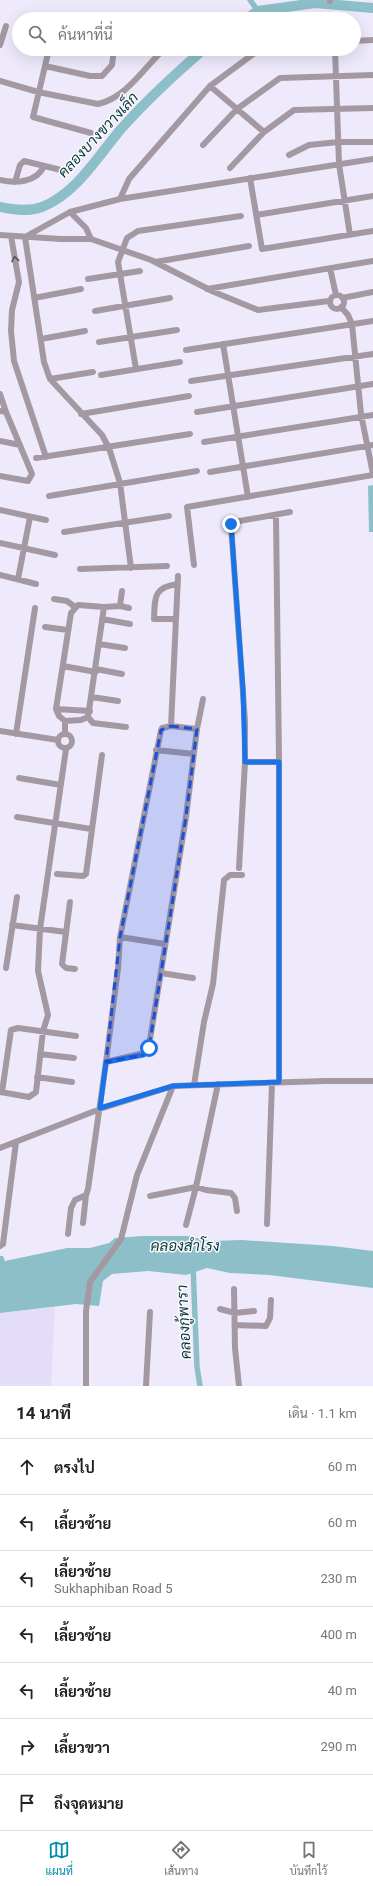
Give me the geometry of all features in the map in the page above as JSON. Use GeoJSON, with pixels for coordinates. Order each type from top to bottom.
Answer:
{"type":"FeatureCollection","features":[{"type":"Feature","properties":{"kind":"street"},"geometry":{"type":"LineString","coordinates":[[0,42],[6,26]]}},
{"type":"Feature","properties":{"kind":"street"},"geometry":{"type":"LineString","coordinates":[[361,41],[373,40]]}},
{"type":"Feature","properties":{"kind":"street"},"geometry":{"type":"LineString","coordinates":[[47,56],[32,115],[33,118],[91,133]]}},
{"type":"Feature","properties":{"kind":"street"},"geometry":{"type":"LineString","coordinates":[[45,66],[90,76],[102,76],[112,65],[113,56]]}},
{"type":"Feature","properties":{"kind":"street"},"geometry":{"type":"LineString","coordinates":[[120,199],[129,179],[210,86],[251,56]]}},
{"type":"Feature","properties":{"kind":"street"},"geometry":{"type":"LineString","coordinates":[[335,56],[339,164],[350,235]]}},
{"type":"Feature","properties":{"kind":"street"},"geometry":{"type":"LineString","coordinates":[[0,80],[38,92],[88,104],[98,104],[108,102],[120,94],[155,58]]}},
{"type":"Feature","properties":{"kind":"street"},"geometry":{"type":"LineString","coordinates":[[203,145],[237,109],[280,78],[373,75]]}},
{"type":"Feature","properties":{"kind":"street"},"geometry":{"type":"LineString","coordinates":[[210,86],[264,132]]}},
{"type":"Feature","properties":{"kind":"street"},"geometry":{"type":"LineString","coordinates":[[230,168],[264,132],[294,110],[373,108]]}},
{"type":"Feature","properties":{"kind":"street"},"geometry":{"type":"LineString","coordinates":[[289,155],[309,145],[338,142],[373,142]]}},
{"type":"Feature","properties":{"kind":"street"},"geometry":{"type":"LineString","coordinates":[[25,237],[70,212],[120,199],[373,159]]}},
{"type":"Feature","properties":{"kind":"street"},"geometry":{"type":"LineString","coordinates":[[15,182],[22,161],[27,160],[61,170]]}},
{"type":"Feature","properties":{"kind":"street"},"geometry":{"type":"LineString","coordinates":[[0,180],[15,182],[39,175],[44,166]]}},
{"type":"Feature","properties":{"kind":"street"},"geometry":{"type":"LineString","coordinates":[[250,178],[262,249],[373,231]]}},
{"type":"Feature","properties":{"kind":"street"},"geometry":{"type":"LineString","coordinates":[[256,216],[373,196]]}},
{"type":"Feature","properties":{"kind":"street"},"geometry":{"type":"LineString","coordinates":[[70,212],[86,228],[91,239]]}},
{"type":"Feature","properties":{"kind":"street"},"geometry":{"type":"LineString","coordinates":[[136,369],[118,262],[127,238],[138,231],[241,216]]}},
{"type":"Feature","properties":{"kind":"street"},"geometry":{"type":"LineString","coordinates":[[0,235],[91,239],[123,249],[155,262],[207,289],[258,310],[329,301],[331,297],[336,295]]}},
{"type":"Feature","properties":{"kind":"street"},"geometry":{"type":"LineString","coordinates":[[11,236],[19,282],[12,310],[11,330],[14,361],[46,457]]}},
{"type":"Feature","properties":{"kind":"street"},"geometry":{"type":"LineString","coordinates":[[25,237],[33,280],[34,298],[44,362],[50,379],[102,435],[109,448],[120,483],[131,568]]}},
{"type":"Feature","properties":{"kind":"street"},"geometry":{"type":"LineString","coordinates":[[155,262],[249,246]]}},
{"type":"Feature","properties":{"kind":"street"},"geometry":{"type":"LineString","coordinates":[[207,289],[373,261]]}},
{"type":"Feature","properties":{"kind":"street"},"geometry":{"type":"LineString","coordinates":[[330,268],[336,295]]}},
{"type":"Feature","properties":{"kind":"street"},"geometry":{"type":"LineString","coordinates":[[88,279],[140,271]]}},
{"type":"Feature","properties":{"kind":"street"},"geometry":{"type":"LineString","coordinates":[[19,282],[33,280]]}},
{"type":"Feature","properties":{"kind":"street"},"geometry":{"type":"LineString","coordinates":[[34,298],[81,289]]}},
{"type":"Feature","properties":{"kind":"street"},"geometry":{"type":"LineString","coordinates":[[336,295],[342,298],[373,292]]}},
{"type":"Feature","properties":{"kind":"street"},"geometry":{"type":"LineString","coordinates":[[95,311],[170,298]]}},
{"type":"Feature","properties":{"kind":"street"},"geometry":{"type":"LineString","coordinates":[[329,301],[330,306],[334,309],[341,307],[344,302],[342,298]]}},
{"type":"Feature","properties":{"kind":"street"},"geometry":{"type":"LineString","coordinates":[[194,565],[187,507],[373,474],[370,446],[362,417],[352,324],[348,314],[341,307]]}},
{"type":"Feature","properties":{"kind":"street"},"geometry":{"type":"LineString","coordinates":[[186,350],[373,321]]}},
{"type":"Feature","properties":{"kind":"street"},"geometry":{"type":"LineString","coordinates":[[99,342],[176,330]]}},
{"type":"Feature","properties":{"kind":"street"},"geometry":{"type":"LineString","coordinates":[[41,339],[85,332]]}},
{"type":"Feature","properties":{"kind":"street"},"geometry":{"type":"LineString","coordinates":[[223,344],[248,497]]}},
{"type":"Feature","properties":{"kind":"street"},"geometry":{"type":"LineString","coordinates":[[191,381],[228,374],[373,354]]}},
{"type":"Feature","properties":{"kind":"street"},"geometry":{"type":"LineString","coordinates":[[101,375],[180,362]]}},
{"type":"Feature","properties":{"kind":"street"},"geometry":{"type":"LineString","coordinates":[[50,379],[93,372]]}},
{"type":"Feature","properties":{"kind":"street"},"geometry":{"type":"LineString","coordinates":[[197,412],[373,384]]}},
{"type":"Feature","properties":{"kind":"street"},"geometry":{"type":"LineString","coordinates":[[0,394],[3,411],[20,445],[32,474],[28,481],[0,476]]}},
{"type":"Feature","properties":{"kind":"street"},"geometry":{"type":"LineString","coordinates":[[81,414],[189,396]]}},
{"type":"Feature","properties":{"kind":"street"},"geometry":{"type":"LineString","coordinates":[[204,442],[373,415]]}},
{"type":"Feature","properties":{"kind":"street"},"geometry":{"type":"LineString","coordinates":[[36,458],[109,448],[190,434]]}},
{"type":"Feature","properties":{"kind":"street"},"geometry":{"type":"LineString","coordinates":[[0,441],[20,445]]}},
{"type":"Feature","properties":{"kind":"street"},"geometry":{"type":"LineString","coordinates":[[210,472],[370,446]]}},
{"type":"Feature","properties":{"kind":"street"},"geometry":{"type":"LineString","coordinates":[[49,496],[197,471]]}},
{"type":"Feature","properties":{"kind":"street"},"geometry":{"type":"LineString","coordinates":[[0,510],[46,520]]}},
{"type":"Feature","properties":{"kind":"street"},"geometry":{"type":"LineString","coordinates":[[239,868],[245,762],[243,690],[231,524],[234,522],[276,516],[290,512]]}},
{"type":"Feature","properties":{"kind":"street"},"geometry":{"type":"LineString","coordinates":[[64,532],[169,516]]}},
{"type":"Feature","properties":{"kind":"street"},"geometry":{"type":"LineString","coordinates":[[267,1224],[275,1082],[279,762],[276,516]]}},
{"type":"Feature","properties":{"kind":"street"},"geometry":{"type":"LineString","coordinates":[[18,579],[30,517]]}},
{"type":"Feature","properties":{"kind":"street"},"geometry":{"type":"LineString","coordinates":[[0,543],[24,547],[55,555]]}},
{"type":"Feature","properties":{"kind":"street"},"geometry":{"type":"LineString","coordinates":[[80,569],[167,566]]}},
{"type":"Feature","properties":{"kind":"street"},"geometry":{"type":"LineString","coordinates":[[0,575],[36,584]]}},
{"type":"Feature","properties":{"kind":"street"},"geometry":{"type":"LineString","coordinates":[[171,726],[178,576]]}},
{"type":"Feature","properties":{"kind":"street"},"geometry":{"type":"LineString","coordinates":[[176,619],[154,619],[155,596],[163,588],[178,584]]}},
{"type":"Feature","properties":{"kind":"street"},"geometry":{"type":"LineString","coordinates":[[120,606],[122,591]]}},
{"type":"Feature","properties":{"kind":"street"},"geometry":{"type":"LineString","coordinates":[[54,599],[67,601],[75,607]]}},
{"type":"Feature","properties":{"kind":"street"},"geometry":{"type":"LineString","coordinates":[[89,714],[82,720],[65,721],[59,716],[56,709],[71,613],[75,607],[82,605],[104,607],[120,606],[129,608]]}},
{"type":"Feature","properties":{"kind":"street"},"geometry":{"type":"LineString","coordinates":[[104,607],[89,714],[93,723],[126,727]]}},
{"type":"Feature","properties":{"kind":"street"},"geometry":{"type":"LineString","coordinates":[[16,734],[35,608]]}},
{"type":"Feature","properties":{"kind":"street"},"geometry":{"type":"LineString","coordinates":[[102,619],[130,624]]}},
{"type":"Feature","properties":{"kind":"street"},"geometry":{"type":"LineString","coordinates":[[46,627],[68,630]]}},
{"type":"Feature","properties":{"kind":"street"},"geometry":{"type":"LineString","coordinates":[[99,644],[125,648]]}},
{"type":"Feature","properties":{"kind":"street"},"geometry":{"type":"LineString","coordinates":[[63,666],[122,674]]}},
{"type":"Feature","properties":{"kind":"street"},"geometry":{"type":"LineString","coordinates":[[92,697],[118,701]]}},
{"type":"Feature","properties":{"kind":"street"},"geometry":{"type":"LineString","coordinates":[[106,1062],[148,1052],[186,817],[196,729],[203,699]]}},
{"type":"Feature","properties":{"kind":"street"},"geometry":{"type":"LineString","coordinates":[[56,709],[89,714]]}},
{"type":"Feature","properties":{"kind":"street"},"geometry":{"type":"LineString","coordinates":[[0,732],[58,740],[65,734],[65,721]]}},
{"type":"Feature","properties":{"kind":"street"},"geometry":{"type":"LineString","coordinates":[[83,1223],[106,1062],[118,968],[120,937],[160,730],[165,726],[196,729]]}},
{"type":"Feature","properties":{"kind":"street"},"geometry":{"type":"LineString","coordinates":[[65,734],[71,736],[73,740],[70,747],[66,749],[40,929],[38,971],[48,1015],[43,1031],[36,1092],[33,1096],[29,1097],[1,1092],[11,1030],[18,1028],[43,1031],[76,1036]]}},
{"type":"Feature","properties":{"kind":"street"},"geometry":{"type":"LineString","coordinates":[[58,740],[60,746],[66,749]]}},
{"type":"Feature","properties":{"kind":"street"},"geometry":{"type":"LineString","coordinates":[[156,750],[194,754]]}},
{"type":"Feature","properties":{"kind":"street"},"geometry":{"type":"LineString","coordinates":[[57,874],[85,875],[102,755]]}},
{"type":"Feature","properties":{"kind":"street"},"geometry":{"type":"LineString","coordinates":[[245,762],[279,762]]}},
{"type":"Feature","properties":{"kind":"street"},"geometry":{"type":"LineString","coordinates":[[19,778],[61,785]]}},
{"type":"Feature","properties":{"kind":"street"},"geometry":{"type":"LineString","coordinates":[[17,817],[91,829]]}},
{"type":"Feature","properties":{"kind":"street"},"geometry":{"type":"LineString","coordinates":[[194,1085],[213,984],[224,880],[230,875],[242,875]]}},
{"type":"Feature","properties":{"kind":"street"},"geometry":{"type":"LineString","coordinates":[[6,968],[17,897]]}},
{"type":"Feature","properties":{"kind":"street"},"geometry":{"type":"LineString","coordinates":[[70,902],[62,964],[66,968],[75,970]]}},
{"type":"Feature","properties":{"kind":"street"},"geometry":{"type":"LineString","coordinates":[[12,925],[66,932]]}},
{"type":"Feature","properties":{"kind":"street"},"geometry":{"type":"LineString","coordinates":[[120,937],[165,944]]}},
{"type":"Feature","properties":{"kind":"street"},"geometry":{"type":"LineString","coordinates":[[161,973],[193,978]]}},
{"type":"Feature","properties":{"kind":"street"},"geometry":{"type":"LineString","coordinates":[[40,1054],[74,1058]]}},
{"type":"Feature","properties":{"kind":"street"},"geometry":{"type":"LineString","coordinates":[[38,1077],[72,1082]]}},
{"type":"Feature","properties":{"kind":"street"},"geometry":{"type":"LineString","coordinates":[[0,1148],[100,1108],[173,1086],[275,1082],[373,1081]]}},
{"type":"Feature","properties":{"kind":"street"},"geometry":{"type":"LineString","coordinates":[[186,1225],[196,1187],[218,1084]]}},
{"type":"Feature","properties":{"kind":"street"},"geometry":{"type":"LineString","coordinates":[[86,1386],[86,1311],[90,1282],[121,1239],[137,1175],[173,1086]]}},
{"type":"Feature","properties":{"kind":"street"},"geometry":{"type":"LineString","coordinates":[[0,1246],[2,1244],[16,1142]]}},
{"type":"Feature","properties":{"kind":"street"},"geometry":{"type":"LineString","coordinates":[[150,1196],[196,1187],[206,1190],[231,1193],[235,1198],[237,1212]]}},
{"type":"Feature","properties":{"kind":"street"},"geometry":{"type":"LineString","coordinates":[[68,1234],[71,1208],[75,1200],[86,1195]]}},
{"type":"Feature","properties":{"kind":"street"},"geometry":{"type":"LineString","coordinates":[[234,1289],[235,1348],[239,1386]]}},
{"type":"Feature","properties":{"kind":"street"},"geometry":{"type":"LineString","coordinates":[[235,1325],[266,1326],[270,1318],[271,1300]]}},
{"type":"Feature","properties":{"kind":"street"},"geometry":{"type":"LineString","coordinates":[[220,1309],[235,1313],[254,1312]]}},
{"type":"Feature","properties":{"kind":"street"},"geometry":{"type":"LineString","coordinates":[[146,1386],[150,1312]]}},
{"type":"Feature","properties":{"kind":"highlighted area"},"geometry":{"type":"Polygon","coordinates":[[[171,726],[197,729],[186,817],[149,1048],[143,1055],[106,1062],[120,937],[161,730],[171,726]]]}},
{"type":"Feature","properties":{"kind":"shaded area"},"geometry":{"type":"Polygon","coordinates":[[[55,1307],[51,1386],[0,1386],[0,1313],[55,1307]]]}},
{"type":"Feature","properties":{"kind":"water"},"geometry":{"type":"Polygon","coordinates":[[[373,485],[373,532],[369,532],[368,486],[373,485]]]}},
{"type":"Feature","properties":{"kind":"water","name":"คลองสำโรง"},"geometry":{"type":"Polygon","coordinates":[[[143,1236],[188,1236],[209,1241],[242,1240],[333,1246],[373,1251],[373,1288],[269,1275],[230,1273],[207,1268],[186,1275],[148,1271],[112,1274],[103,1281],[99,1306],[76,1304],[0,1313],[0,1256],[3,1256],[5,1261],[67,1248],[90,1248],[109,1243],[115,1238],[143,1236]]]}},
{"type":"Feature","properties":{"kind":"waterway"},"geometry":{"type":"LineString","coordinates":[[250,0],[258,11]]}},
{"type":"Feature","properties":{"kind":"waterway","name":"คลองบางขวางเล็ก"},"geometry":{"type":"LineString","coordinates":[[256,12],[315,3],[373,8]]}},
{"type":"Feature","properties":{"kind":"waterway","name":"คลองบางขวางเล็ก"},"geometry":{"type":"LineString","coordinates":[[0,207],[21,210],[37,209],[54,201],[65,193],[86,173],[140,108],[196,56]]}},
{"type":"Feature","properties":{"kind":"waterway","name":"คลองกู้พารา"},"geometry":{"type":"LineString","coordinates":[[193,1265],[197,1367],[200,1386]]}},
{"type":"Feature","properties":{"kind":"route"},"geometry":{"type":"LineString","coordinates":[[149,1048],[148,1052],[143,1055],[106,1062],[100,1108],[173,1086],[279,1082],[279,762],[245,762],[245,721],[231,524]]}}]}
